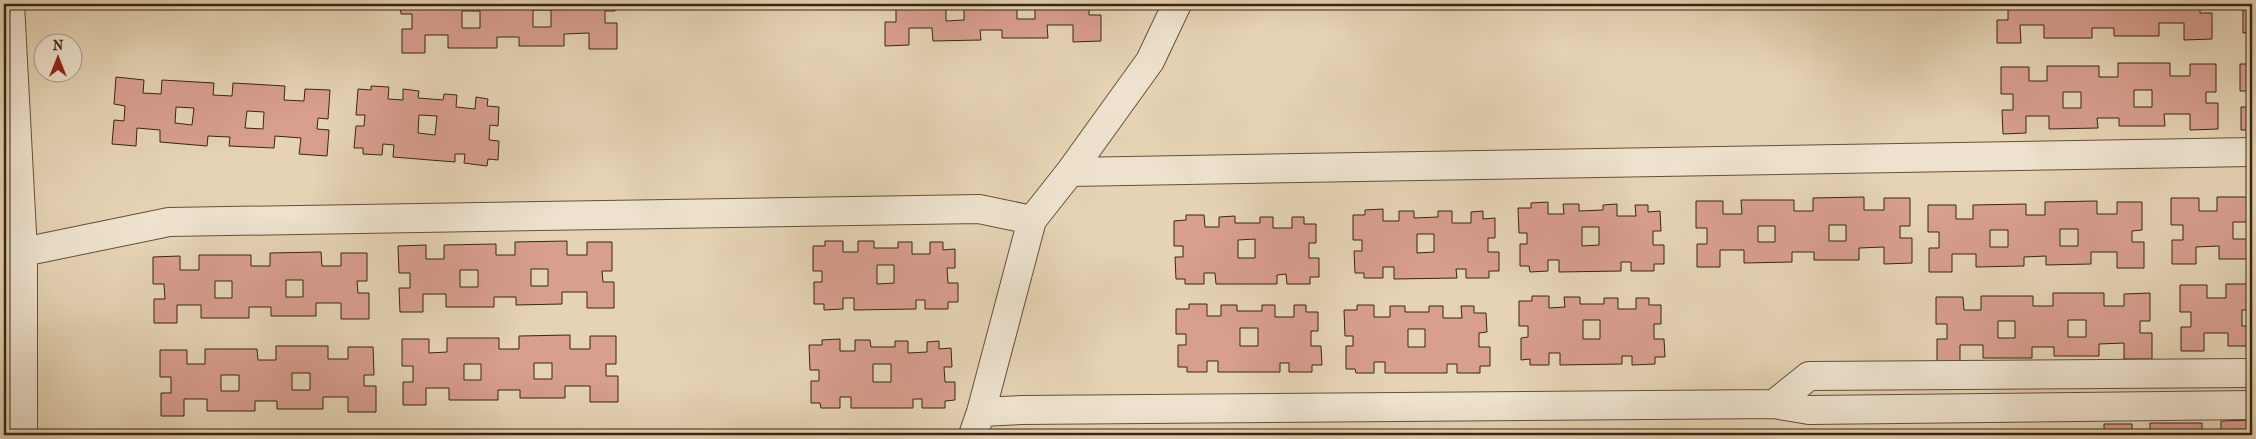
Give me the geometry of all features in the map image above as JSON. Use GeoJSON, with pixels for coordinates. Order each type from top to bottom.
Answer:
{"type":"FeatureCollection","features":[{"type":"Feature","properties":{"kind":"street"},"geometry":{"type":"LineString","coordinates":[[10,4],[23,252],[23,435]]}},
{"type":"Feature","properties":{"kind":"street"},"geometry":{"type":"LineString","coordinates":[[1177,4],[1150,61],[1070,172],[1032,220],[977,424],[1040,410],[1774,404],[1809,410],[2252,405]]}},
{"type":"Feature","properties":{"kind":"street"},"geometry":{"type":"LineString","coordinates":[[1070,172],[2252,152]]}},
{"type":"Feature","properties":{"kind":"street"},"geometry":{"type":"LineString","coordinates":[[23,252],[170,222],[979,210],[1032,220]]}},
{"type":"Feature","properties":{"kind":"street"},"geometry":{"type":"LineString","coordinates":[[1774,404],[1809,376],[2252,373]]}},
{"type":"Feature","properties":{"kind":"building"},"geometry":{"type":"Polygon","coordinates":[[[400,4],[615,4],[615,11],[605,11],[605,23],[617,23],[617,49],[589,49],[589,33],[564,34],[564,46],[519,46],[519,37],[497,37],[497,48],[448,48],[448,35],[425,35],[425,53],[402,53],[402,29],[412,29],[412,14],[401,14],[400,4]],[[533,10],[533,27],[551,27],[551,10],[533,10]],[[462,11],[462,28],[480,28],[480,11],[462,11]]]}},
{"type":"Feature","properties":{"kind":"building"},"geometry":{"type":"Polygon","coordinates":[[[884,4],[946,4],[946,21],[964,20],[964,4],[1017,4],[1017,19],[1035,19],[1035,4],[1089,4],[1089,15],[1101,15],[1101,41],[1073,42],[1073,25],[1047,25],[1048,38],[1002,38],[1002,30],[980,30],[981,40],[933,41],[932,28],[909,28],[909,45],[885,46],[885,22],[896,22],[896,6],[884,6],[884,4]]]}},
{"type":"Feature","properties":{"kind":"building"},"geometry":{"type":"Polygon","coordinates":[[[2008,4],[2061,4],[2061,6],[2078,6],[2078,4],[2200,4],[2200,13],[2212,13],[2212,39],[2184,40],[2184,23],[2159,23],[2159,36],[2114,36],[2114,28],[2092,28],[2092,38],[2044,38],[2044,25],[2020,25],[2021,43],[1997,43],[1997,20],[2008,20],[2008,4]]]}},
{"type":"Feature","properties":{"kind":"building"},"geometry":{"type":"Polygon","coordinates":[[[2243,9],[2252,9],[2252,32],[2243,33],[2243,9]]]}},
{"type":"Feature","properties":{"kind":"building"},"geometry":{"type":"Polygon","coordinates":[[[2118,63],[2170,63],[2170,76],[2190,76],[2190,64],[2216,64],[2216,92],[2206,92],[2206,103],[2218,103],[2218,129],[2190,130],[2190,114],[2164,114],[2165,126],[2119,126],[2119,118],[2097,118],[2098,128],[2049,129],[2049,116],[2026,116],[2026,133],[2003,134],[2002,110],[2013,110],[2013,94],[2001,94],[2001,67],[2029,67],[2029,81],[2047,81],[2047,66],[2099,66],[2099,77],[2118,77],[2118,63]],[[2134,90],[2134,107],[2152,107],[2152,90],[2134,90]],[[2063,92],[2063,108],[2081,108],[2081,92],[2063,92]]]}},
{"type":"Feature","properties":{"kind":"building"},"geometry":{"type":"Polygon","coordinates":[[[2240,64],[2252,64],[2252,91],[2240,91],[2240,64]]]}},
{"type":"Feature","properties":{"kind":"building"},"geometry":{"type":"Polygon","coordinates":[[[116,77],[144,80],[143,93],[161,94],[162,80],[214,83],[213,95],[232,96],[233,83],[285,86],[284,100],[304,101],[305,89],[330,90],[328,119],[318,118],[317,129],[329,130],[327,156],[299,154],[301,138],[275,136],[274,148],[229,146],[230,137],[208,136],[207,146],[160,142],[160,130],[137,128],[136,146],[112,144],[114,120],[124,121],[125,106],[114,104],[116,77]],[[176,107],[175,123],[192,125],[194,108],[176,107]],[[247,111],[245,128],[263,129],[264,112],[247,111]]]}},
{"type":"Feature","properties":{"kind":"building"},"geometry":{"type":"Polygon","coordinates":[[[371,86],[389,87],[388,99],[403,100],[403,89],[419,91],[418,98],[443,100],[444,94],[457,95],[456,107],[475,109],[476,97],[488,99],[487,106],[499,107],[498,126],[490,125],[489,140],[499,141],[498,160],[488,159],[487,166],[464,163],[465,154],[455,154],[455,162],[393,157],[394,145],[383,144],[382,155],[363,154],[363,148],[354,148],[356,126],[364,126],[365,115],[356,115],[358,89],[371,90],[371,86]],[[419,115],[418,133],[435,135],[437,116],[419,115]]]}},
{"type":"Feature","properties":{"kind":"building"},"geometry":{"type":"Polygon","coordinates":[[[2241,107],[2252,107],[2252,130],[2241,130],[2241,107]]]}},
{"type":"Feature","properties":{"kind":"building"},"geometry":{"type":"Polygon","coordinates":[[[1864,197],[1864,210],[1884,210],[1884,198],[1910,198],[1910,226],[1900,226],[1900,238],[1912,238],[1912,263],[1884,264],[1884,247],[1859,248],[1859,260],[1814,260],[1814,252],[1792,252],[1792,262],[1744,263],[1744,250],[1720,250],[1720,267],[1697,267],[1697,244],[1707,244],[1707,228],[1696,228],[1696,201],[1723,201],[1723,214],[1742,214],[1741,200],[1794,200],[1794,211],[1813,211],[1813,198],[1864,197]],[[1829,225],[1829,241],[1846,241],[1846,225],[1829,225]],[[1758,226],[1758,242],[1775,242],[1775,226],[1758,226]]]}},
{"type":"Feature","properties":{"kind":"building"},"geometry":{"type":"Polygon","coordinates":[[[2217,197],[2252,197],[2252,259],[2219,259],[2219,246],[2196,247],[2196,264],[2172,264],[2172,240],[2183,240],[2183,225],[2171,225],[2171,198],[2199,198],[2199,211],[2217,211],[2217,197]],[[2233,222],[2233,239],[2250,239],[2250,222],[2233,222]]]}},
{"type":"Feature","properties":{"kind":"building"},"geometry":{"type":"Polygon","coordinates":[[[2097,201],[2097,214],[2117,214],[2117,202],[2142,202],[2142,230],[2132,231],[2132,242],[2144,242],[2144,268],[2117,268],[2117,252],[2091,252],[2091,264],[2046,265],[2046,256],[2024,257],[2024,266],[1976,267],[1976,254],[1952,254],[1952,272],[1929,272],[1929,248],[1939,248],[1939,232],[1928,232],[1928,205],[1956,205],[1956,219],[1973,219],[1973,205],[2026,204],[2026,215],[2045,215],[2045,202],[2097,201]],[[2060,229],[2060,246],[2078,246],[2078,229],[2060,229]],[[1990,230],[1990,247],[2008,247],[2008,230],[1990,230]]]}},
{"type":"Feature","properties":{"kind":"building"},"geometry":{"type":"Polygon","coordinates":[[[1548,202],[1548,214],[1564,214],[1563,204],[1579,204],[1579,211],[1603,210],[1603,205],[1617,204],[1617,216],[1636,216],[1635,205],[1648,205],[1648,212],[1660,211],[1661,231],[1653,231],[1653,245],[1664,245],[1664,264],[1654,264],[1654,271],[1631,271],[1631,262],[1621,262],[1621,271],[1559,272],[1559,260],[1548,260],[1548,271],[1530,272],[1529,266],[1520,266],[1520,244],[1527,244],[1527,233],[1519,233],[1518,208],[1531,208],[1531,203],[1548,202]],[[1582,227],[1582,246],[1599,245],[1599,227],[1582,227]]]}},
{"type":"Feature","properties":{"kind":"building"},"geometry":{"type":"Polygon","coordinates":[[[1383,209],[1383,221],[1399,221],[1399,211],[1414,211],[1414,218],[1438,217],[1438,211],[1452,211],[1452,223],[1471,223],[1471,212],[1483,211],[1483,219],[1495,218],[1495,238],[1488,238],[1488,252],[1499,252],[1499,271],[1489,271],[1489,278],[1466,278],[1466,269],[1456,269],[1457,278],[1394,279],[1394,267],[1383,267],[1383,278],[1364,278],[1364,273],[1355,273],[1354,251],[1362,251],[1362,240],[1353,240],[1353,215],[1365,215],[1365,210],[1383,209]],[[1417,234],[1417,253],[1434,252],[1434,234],[1417,234]]]}},
{"type":"Feature","properties":{"kind":"building"},"geometry":{"type":"Polygon","coordinates":[[[1186,215],[1204,215],[1205,227],[1219,227],[1219,217],[1235,216],[1235,223],[1260,223],[1260,217],[1273,217],[1273,228],[1292,228],[1292,217],[1304,217],[1304,224],[1316,224],[1316,243],[1309,243],[1309,258],[1319,258],[1319,277],[1310,277],[1310,284],[1287,284],[1286,274],[1277,275],[1277,284],[1216,284],[1215,273],[1204,273],[1204,284],[1185,284],[1185,279],[1176,279],[1175,257],[1183,257],[1183,246],[1174,246],[1174,221],[1186,220],[1186,215]],[[1255,239],[1238,240],[1238,258],[1255,258],[1255,239]]]}},
{"type":"Feature","properties":{"kind":"building"},"geometry":{"type":"Polygon","coordinates":[[[567,241],[567,255],[587,255],[587,242],[612,242],[612,271],[602,271],[603,282],[614,282],[614,308],[587,308],[587,292],[562,292],[562,304],[516,305],[516,297],[494,297],[494,307],[446,307],[446,294],[423,294],[423,312],[400,312],[399,288],[410,288],[410,273],[399,273],[398,246],[426,245],[426,259],[444,259],[444,245],[496,244],[496,255],[515,255],[515,242],[567,241]],[[531,269],[531,286],[548,286],[548,269],[531,269]],[[460,270],[460,287],[478,287],[478,270],[460,270]]]}},
{"type":"Feature","properties":{"kind":"building"},"geometry":{"type":"Polygon","coordinates":[[[825,241],[843,241],[843,252],[858,252],[858,241],[874,241],[874,248],[898,248],[898,242],[912,242],[912,254],[930,254],[930,242],[943,242],[943,250],[955,249],[955,268],[947,268],[948,283],[958,283],[958,302],[948,302],[948,309],[925,309],[925,300],[916,300],[916,309],[854,310],[854,298],[843,298],[843,309],[824,310],[824,304],[814,304],[814,282],[822,282],[822,271],[813,271],[813,246],[825,246],[825,241]],[[877,265],[877,284],[894,283],[894,265],[877,265]]]}},
{"type":"Feature","properties":{"kind":"building"},"geometry":{"type":"Polygon","coordinates":[[[321,252],[322,266],[341,266],[341,253],[367,253],[367,281],[357,281],[358,293],[369,293],[369,319],[341,319],[341,303],[316,303],[316,316],[271,316],[271,307],[249,307],[249,318],[201,318],[201,305],[177,305],[177,323],[154,323],[154,299],[165,299],[164,284],[153,284],[153,257],[180,256],[180,270],[199,270],[199,255],[251,255],[251,266],[270,266],[270,253],[321,252]],[[286,280],[286,297],[303,297],[303,280],[286,280]],[[215,281],[215,298],[232,298],[232,281],[215,281]]]}},
{"type":"Feature","properties":{"kind":"building"},"geometry":{"type":"Polygon","coordinates":[[[2226,284],[2252,284],[2252,310],[2242,310],[2242,326],[2252,326],[2252,346],[2228,346],[2228,333],[2204,333],[2204,351],[2181,351],[2181,327],[2191,327],[2191,312],[2180,312],[2180,285],[2207,285],[2207,298],[2226,298],[2226,284]]]}},
{"type":"Feature","properties":{"kind":"building"},"geometry":{"type":"Polygon","coordinates":[[[2053,293],[2104,293],[2104,306],[2124,306],[2124,294],[2150,293],[2150,321],[2140,321],[2140,333],[2152,333],[2152,359],[2124,359],[2124,343],[2099,344],[2099,356],[2054,356],[2054,347],[2032,347],[2032,358],[1983,358],[1983,345],[1960,345],[1960,363],[1937,363],[1937,339],[1947,339],[1947,324],[1936,324],[1936,297],[1963,297],[1964,310],[1981,310],[1981,296],[2033,296],[2033,306],[2053,306],[2053,293]],[[2068,320],[2068,337],[2086,337],[2086,320],[2068,320]],[[1998,321],[1998,338],[2015,338],[2015,321],[1998,321]]]}},
{"type":"Feature","properties":{"kind":"building"},"geometry":{"type":"Polygon","coordinates":[[[1532,296],[1549,296],[1549,308],[1565,307],[1564,297],[1580,297],[1580,304],[1604,304],[1604,298],[1618,298],[1618,309],[1636,309],[1636,298],[1649,298],[1649,305],[1661,305],[1661,324],[1654,324],[1654,339],[1664,339],[1665,357],[1655,357],[1655,364],[1632,365],[1632,356],[1622,356],[1622,364],[1560,365],[1560,353],[1549,353],[1549,365],[1530,365],[1530,359],[1521,360],[1521,338],[1528,337],[1528,326],[1519,326],[1519,301],[1532,301],[1532,296]],[[1583,320],[1583,339],[1600,339],[1600,320],[1583,320]]]}},
{"type":"Feature","properties":{"kind":"building"},"geometry":{"type":"Polygon","coordinates":[[[1189,304],[1207,304],[1207,316],[1221,316],[1221,305],[1237,305],[1237,311],[1262,311],[1262,305],[1275,305],[1275,317],[1294,317],[1294,305],[1306,305],[1306,312],[1318,312],[1318,331],[1311,331],[1311,346],[1321,346],[1322,365],[1312,365],[1312,372],[1289,372],[1289,363],[1280,363],[1280,372],[1218,372],[1218,361],[1207,361],[1207,372],[1187,372],[1187,367],[1178,367],[1178,345],[1186,345],[1186,334],[1176,334],[1176,309],[1189,309],[1189,304]],[[1240,328],[1240,346],[1258,346],[1258,328],[1240,328]]]}},
{"type":"Feature","properties":{"kind":"building"},"geometry":{"type":"Polygon","coordinates":[[[1357,305],[1374,305],[1374,317],[1390,317],[1390,306],[1405,306],[1405,312],[1429,312],[1429,306],[1443,306],[1443,318],[1462,318],[1461,306],[1474,306],[1474,313],[1486,313],[1487,332],[1479,333],[1479,347],[1490,347],[1490,366],[1480,366],[1480,373],[1457,373],[1457,364],[1447,364],[1447,373],[1385,373],[1385,362],[1374,362],[1374,373],[1356,373],[1355,369],[1346,369],[1346,346],[1353,346],[1353,336],[1345,336],[1344,310],[1357,310],[1357,305]],[[1408,329],[1408,347],[1425,347],[1425,329],[1408,329]]]}},
{"type":"Feature","properties":{"kind":"building"},"geometry":{"type":"Polygon","coordinates":[[[570,335],[570,349],[590,349],[590,336],[616,336],[616,364],[606,364],[606,376],[618,376],[618,402],[590,402],[590,386],[565,386],[565,398],[520,398],[520,390],[498,390],[498,400],[449,400],[449,388],[426,388],[426,405],[403,405],[403,382],[413,382],[413,366],[402,366],[402,339],[429,339],[429,353],[447,352],[447,338],[499,338],[499,349],[519,349],[519,336],[570,335]],[[534,363],[534,379],[552,379],[552,363],[534,363]],[[464,364],[464,380],[481,380],[481,364],[464,364]]]}},
{"type":"Feature","properties":{"kind":"building"},"geometry":{"type":"Polygon","coordinates":[[[840,339],[840,351],[855,351],[855,340],[870,340],[871,347],[895,347],[895,341],[908,341],[908,353],[927,352],[927,342],[939,341],[939,349],[951,348],[952,367],[944,367],[945,382],[955,382],[955,400],[945,401],[945,408],[922,408],[922,399],[913,399],[913,408],[851,408],[851,397],[840,397],[840,408],[821,408],[820,403],[811,403],[811,381],[819,381],[819,370],[810,370],[809,345],[822,345],[822,340],[840,339]],[[873,364],[873,382],[891,382],[891,364],[873,364]]]}},
{"type":"Feature","properties":{"kind":"building"},"geometry":{"type":"Polygon","coordinates":[[[276,346],[328,346],[328,359],[348,359],[348,347],[373,347],[374,375],[364,375],[364,386],[376,386],[376,412],[348,412],[348,397],[323,397],[323,409],[277,409],[277,401],[255,401],[255,411],[207,411],[207,399],[184,399],[184,416],[161,416],[161,393],[171,393],[171,377],[160,377],[160,350],[187,350],[187,364],[205,364],[205,349],[257,349],[258,360],[276,360],[276,346]],[[292,373],[292,390],[310,390],[310,373],[292,373]],[[221,375],[221,391],[239,391],[239,375],[221,375]]]}},
{"type":"Feature","properties":{"kind":"building"},"geometry":{"type":"Polygon","coordinates":[[[2252,420],[2252,435],[2150,435],[2150,423],[2202,423],[2202,434],[2221,434],[2221,421],[2252,420]]]}},
{"type":"Feature","properties":{"kind":"building"},"geometry":{"type":"Polygon","coordinates":[[[2104,424],[2132,424],[2132,435],[2104,435],[2104,424]]]}},
{"type":"Feature","properties":{"kind":"building"},"geometry":{"type":"Polygon","coordinates":[[[1945,431],[1962,431],[1962,435],[1945,435],[1945,431]]]}},
{"type":"Feature","properties":{"kind":"building"},"geometry":{"type":"Polygon","coordinates":[[[1977,432],[1993,432],[1993,435],[1977,435],[1977,432]]]}}]}
